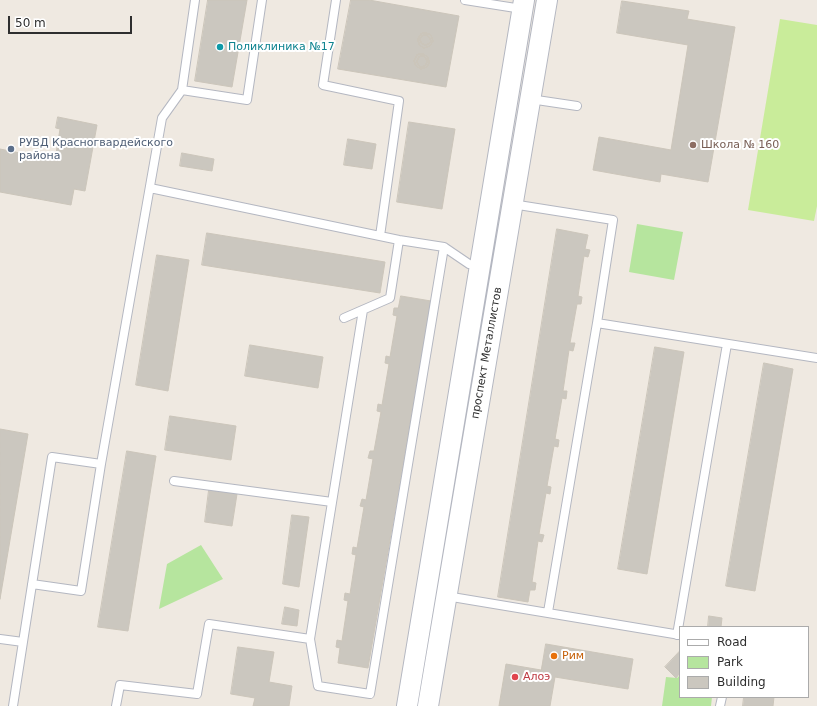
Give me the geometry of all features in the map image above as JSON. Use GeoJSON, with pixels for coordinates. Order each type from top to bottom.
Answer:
{"type":"FeatureCollection","features":[{"type":"Feature","properties":{"kind":"street","name":"проспект Металлистов"},"geometry":{"type":"LineString","coordinates":[[407,706],[436,594],[512,204],[547,0]]}},
{"type":"Feature","properties":{"kind":"street","name":"проспект Металлистов"},"geometry":{"type":"LineString","coordinates":[[428,706],[436,594],[480,266],[523,4]]}},
{"type":"Feature","properties":{"kind":"lane"},"geometry":{"type":"LineString","coordinates":[[32,584],[81,591],[101,464],[162,118],[182,90],[195,0]]}},
{"type":"Feature","properties":{"kind":"lane"},"geometry":{"type":"LineString","coordinates":[[182,90],[247,100],[262,0]]}},
{"type":"Feature","properties":{"kind":"lane"},"geometry":{"type":"LineString","coordinates":[[336,0],[323,85],[399,101],[380,236]]}},
{"type":"Feature","properties":{"kind":"lane"},"geometry":{"type":"LineString","coordinates":[[465,0],[523,4]]}},
{"type":"Feature","properties":{"kind":"lane"},"geometry":{"type":"LineString","coordinates":[[530,99],[576,106]]}},
{"type":"Feature","properties":{"kind":"lane"},"geometry":{"type":"LineString","coordinates":[[150,188],[399,240],[444,246],[469,264],[480,266]]}},
{"type":"Feature","properties":{"kind":"lane"},"geometry":{"type":"LineString","coordinates":[[512,204],[613,220],[548,612]]}},
{"type":"Feature","properties":{"kind":"lane"},"geometry":{"type":"LineString","coordinates":[[344,318],[390,298],[399,240]]}},
{"type":"Feature","properties":{"kind":"lane"},"geometry":{"type":"LineString","coordinates":[[363,310],[310,639],[318,686],[370,694],[444,246]]}},
{"type":"Feature","properties":{"kind":"lane"},"geometry":{"type":"LineString","coordinates":[[596,323],[817,358]]}},
{"type":"Feature","properties":{"kind":"lane"},"geometry":{"type":"LineString","coordinates":[[680,626],[727,344]]}},
{"type":"Feature","properties":{"kind":"lane"},"geometry":{"type":"LineString","coordinates":[[13,706],[52,457],[101,464]]}},
{"type":"Feature","properties":{"kind":"lane"},"geometry":{"type":"LineString","coordinates":[[174,481],[332,502]]}},
{"type":"Feature","properties":{"kind":"lane"},"geometry":{"type":"LineString","coordinates":[[436,594],[679,635]]}},
{"type":"Feature","properties":{"kind":"lane"},"geometry":{"type":"LineString","coordinates":[[116,706],[120,685],[197,694],[209,624],[310,639]]}},
{"type":"Feature","properties":{"kind":"lane"},"geometry":{"type":"LineString","coordinates":[[0,639],[23,642]]}},
{"type":"Feature","properties":{"kind":"green space"},"geometry":{"type":"Polygon","coordinates":[[[780,19],[817,25],[817,206],[814,221],[748,210],[780,19]]]}},
{"type":"Feature","properties":{"kind":"green space"},"geometry":{"type":"Polygon","coordinates":[[[637,224],[683,232],[674,280],[629,272],[637,224]]]}},
{"type":"Feature","properties":{"kind":"green space"},"geometry":{"type":"Polygon","coordinates":[[[201,545],[223,579],[159,609],[167,564],[201,545]]]}},
{"type":"Feature","properties":{"kind":"green space"},"geometry":{"type":"Polygon","coordinates":[[[679,676],[679,698],[712,698],[711,706],[662,706],[666,677],[677,678],[679,676]]]}},
{"type":"Feature","properties":{"kind":"building","name":"Поликлиника №17"},"geometry":{"type":"Polygon","coordinates":[[[208,0],[247,0],[232,87],[195,81],[208,0]]]}},
{"type":"Feature","properties":{"kind":"building"},"geometry":{"type":"Polygon","coordinates":[[[351,0],[369,0],[459,16],[446,87],[338,69],[351,0]]]}},
{"type":"Feature","properties":{"kind":"building"},"geometry":{"type":"Polygon","coordinates":[[[622,1],[689,11],[687,19],[735,27],[708,182],[661,174],[660,182],[593,170],[599,137],[671,150],[688,45],[617,33],[622,1]]]}},
{"type":"Feature","properties":{"kind":"building"},"geometry":{"type":"Polygon","coordinates":[[[426,33],[431,35],[433,41],[430,46],[424,48],[419,45],[418,39],[421,34],[426,33]],[[426,35],[422,36],[420,39],[421,43],[425,45],[429,44],[431,41],[426,35]]]}},
{"type":"Feature","properties":{"kind":"building"},"geometry":{"type":"Polygon","coordinates":[[[426,33],[431,35],[433,41],[430,46],[424,48],[419,45],[418,39],[421,34],[426,33]],[[426,35],[422,36],[420,39],[421,43],[425,45],[429,44],[431,41],[426,35]]]}},
{"type":"Feature","properties":{"kind":"building"},"geometry":{"type":"Polygon","coordinates":[[[426,33],[431,35],[433,41],[430,46],[424,48],[419,45],[418,39],[421,34],[426,33]],[[426,35],[422,36],[420,39],[421,43],[425,45],[429,44],[431,41],[426,35]]]}},
{"type":"Feature","properties":{"kind":"building"},"geometry":{"type":"Polygon","coordinates":[[[426,33],[431,35],[433,41],[430,46],[424,48],[419,45],[418,39],[421,34],[426,33]],[[426,35],[422,36],[420,39],[421,43],[425,45],[429,44],[431,41],[426,35]]]}},
{"type":"Feature","properties":{"kind":"building"},"geometry":{"type":"Polygon","coordinates":[[[426,33],[431,35],[433,41],[430,46],[424,48],[419,45],[418,39],[421,34],[426,33]],[[426,35],[422,36],[420,39],[421,43],[425,45],[429,44],[431,41],[426,35]]]}},
{"type":"Feature","properties":{"kind":"building"},"geometry":{"type":"Polygon","coordinates":[[[426,33],[431,35],[433,41],[430,46],[424,48],[419,45],[418,39],[421,34],[426,33]],[[426,35],[422,36],[420,39],[421,43],[425,45],[429,44],[431,41],[426,35]]]}},
{"type":"Feature","properties":{"kind":"building"},"geometry":{"type":"Polygon","coordinates":[[[423,54],[428,57],[429,63],[427,67],[421,69],[416,66],[414,61],[417,55],[423,54]],[[423,56],[419,57],[417,61],[418,65],[421,67],[425,66],[427,62],[426,58],[423,56]]]}},
{"type":"Feature","properties":{"kind":"building"},"geometry":{"type":"Polygon","coordinates":[[[423,54],[428,57],[429,63],[427,67],[421,69],[416,66],[414,61],[417,55],[423,54]],[[423,56],[419,57],[417,61],[418,65],[421,67],[425,66],[427,62],[426,58],[423,56]]]}},
{"type":"Feature","properties":{"kind":"building"},"geometry":{"type":"Polygon","coordinates":[[[423,54],[428,57],[429,63],[427,67],[421,69],[416,66],[414,61],[417,55],[423,54]],[[423,56],[419,57],[417,61],[418,65],[421,67],[425,66],[427,62],[426,58],[423,56]]]}},
{"type":"Feature","properties":{"kind":"building"},"geometry":{"type":"Polygon","coordinates":[[[423,54],[428,57],[429,63],[427,67],[421,69],[416,66],[414,61],[417,55],[423,54]],[[423,56],[419,57],[417,61],[418,65],[421,67],[425,66],[427,62],[426,58],[423,56]]]}},
{"type":"Feature","properties":{"kind":"building"},"geometry":{"type":"Polygon","coordinates":[[[423,54],[428,57],[429,63],[427,67],[421,69],[416,66],[414,61],[417,55],[423,54]],[[423,56],[419,57],[417,61],[418,65],[421,67],[425,66],[427,62],[426,58],[423,56]]]}},
{"type":"Feature","properties":{"kind":"building"},"geometry":{"type":"Polygon","coordinates":[[[423,54],[428,57],[429,63],[427,67],[421,69],[416,66],[414,61],[417,55],[423,54]],[[423,56],[419,57],[417,61],[418,65],[421,67],[425,66],[427,62],[426,58],[423,56]]]}},
{"type":"Feature","properties":{"kind":"building"},"geometry":{"type":"Polygon","coordinates":[[[58,117],[97,125],[85,191],[74,189],[71,205],[0,192],[0,149],[55,160],[60,129],[56,128],[58,117]]]}},
{"type":"Feature","properties":{"kind":"building"},"geometry":{"type":"Polygon","coordinates":[[[409,122],[455,129],[442,209],[397,202],[409,122]]]}},
{"type":"Feature","properties":{"kind":"building"},"geometry":{"type":"Polygon","coordinates":[[[348,139],[376,144],[372,169],[344,165],[348,139]]]}},
{"type":"Feature","properties":{"kind":"building"},"geometry":{"type":"Polygon","coordinates":[[[182,153],[214,159],[212,171],[180,166],[182,153]]]}},
{"type":"Feature","properties":{"kind":"building"},"geometry":{"type":"Polygon","coordinates":[[[557,229],[588,235],[585,249],[590,250],[588,257],[584,256],[578,296],[582,297],[581,304],[577,304],[570,343],[575,343],[573,351],[569,350],[563,391],[567,391],[566,399],[562,398],[555,439],[559,440],[558,447],[554,446],[547,486],[551,487],[550,494],[546,493],[539,534],[544,535],[542,542],[538,541],[532,582],[536,583],[535,590],[530,590],[528,602],[498,597],[557,229]]]}},
{"type":"Feature","properties":{"kind":"building"},"geometry":{"type":"Polygon","coordinates":[[[207,233],[385,262],[380,293],[202,265],[207,233]]]}},
{"type":"Feature","properties":{"kind":"building"},"geometry":{"type":"Polygon","coordinates":[[[157,255],[189,260],[168,391],[136,385],[157,255]]]}},
{"type":"Feature","properties":{"kind":"building"},"geometry":{"type":"Polygon","coordinates":[[[401,296],[431,301],[368,668],[338,663],[340,648],[336,647],[337,640],[342,641],[348,601],[344,600],[345,593],[350,594],[356,555],[352,554],[353,547],[357,548],[364,507],[360,506],[362,499],[366,500],[373,459],[368,458],[370,451],[374,451],[381,412],[377,411],[378,404],[382,405],[389,364],[385,363],[386,356],[390,357],[397,316],[393,315],[394,308],[398,308],[401,296]]]}},
{"type":"Feature","properties":{"kind":"building"},"geometry":{"type":"Polygon","coordinates":[[[250,345],[323,357],[318,388],[245,376],[250,345]]]}},
{"type":"Feature","properties":{"kind":"building"},"geometry":{"type":"Polygon","coordinates":[[[655,347],[684,352],[647,574],[618,569],[655,347]]]}},
{"type":"Feature","properties":{"kind":"building"},"geometry":{"type":"Polygon","coordinates":[[[764,363],[793,369],[755,591],[726,586],[764,363]]]}},
{"type":"Feature","properties":{"kind":"building"},"geometry":{"type":"Polygon","coordinates":[[[170,416],[236,426],[231,460],[165,450],[170,416]]]}},
{"type":"Feature","properties":{"kind":"building"},"geometry":{"type":"Polygon","coordinates":[[[0,429],[28,434],[0,599],[0,429]]]}},
{"type":"Feature","properties":{"kind":"building"},"geometry":{"type":"Polygon","coordinates":[[[127,451],[156,456],[128,631],[98,627],[127,451]]]}},
{"type":"Feature","properties":{"kind":"building"},"geometry":{"type":"Polygon","coordinates":[[[209,490],[237,494],[232,526],[205,522],[209,490]]]}},
{"type":"Feature","properties":{"kind":"building"},"geometry":{"type":"Polygon","coordinates":[[[292,515],[309,517],[299,587],[283,584],[292,515]]]}},
{"type":"Feature","properties":{"kind":"building"},"geometry":{"type":"Polygon","coordinates":[[[285,607],[299,610],[297,626],[282,624],[285,607]]]}},
{"type":"Feature","properties":{"kind":"building"},"geometry":{"type":"Polygon","coordinates":[[[709,616],[722,618],[721,626],[708,626],[709,616]]]}},
{"type":"Feature","properties":{"kind":"building"},"geometry":{"type":"Polygon","coordinates":[[[546,644],[633,659],[628,689],[555,677],[550,706],[499,706],[506,664],[541,670],[546,644]]]}},
{"type":"Feature","properties":{"kind":"building"},"geometry":{"type":"Polygon","coordinates":[[[238,647],[274,652],[269,682],[292,686],[289,706],[253,706],[255,698],[231,694],[238,647]]]}},
{"type":"Feature","properties":{"kind":"building"},"geometry":{"type":"Polygon","coordinates":[[[679,652],[679,674],[676,678],[665,667],[679,652]]]}},
{"type":"Feature","properties":{"kind":"building"},"geometry":{"type":"Polygon","coordinates":[[[744,698],[774,698],[773,706],[743,706],[744,698]]]}},
{"type":"Feature","properties":{"kind":"place","name":"Поликлиника №17"},"geometry":{"type":"Point","coordinates":[220,47]}},
{"type":"Feature","properties":{"kind":"place","name":"Школа № 160"},"geometry":{"type":"Point","coordinates":[693,145]}},
{"type":"Feature","properties":{"kind":"place","name":"РУВД Красногвардейского района"},"geometry":{"type":"Point","coordinates":[11,149]}},
{"type":"Feature","properties":{"kind":"place","name":"Рим"},"geometry":{"type":"Point","coordinates":[554,656]}},
{"type":"Feature","properties":{"kind":"place","name":"Алоэ"},"geometry":{"type":"Point","coordinates":[515,677]}}]}
